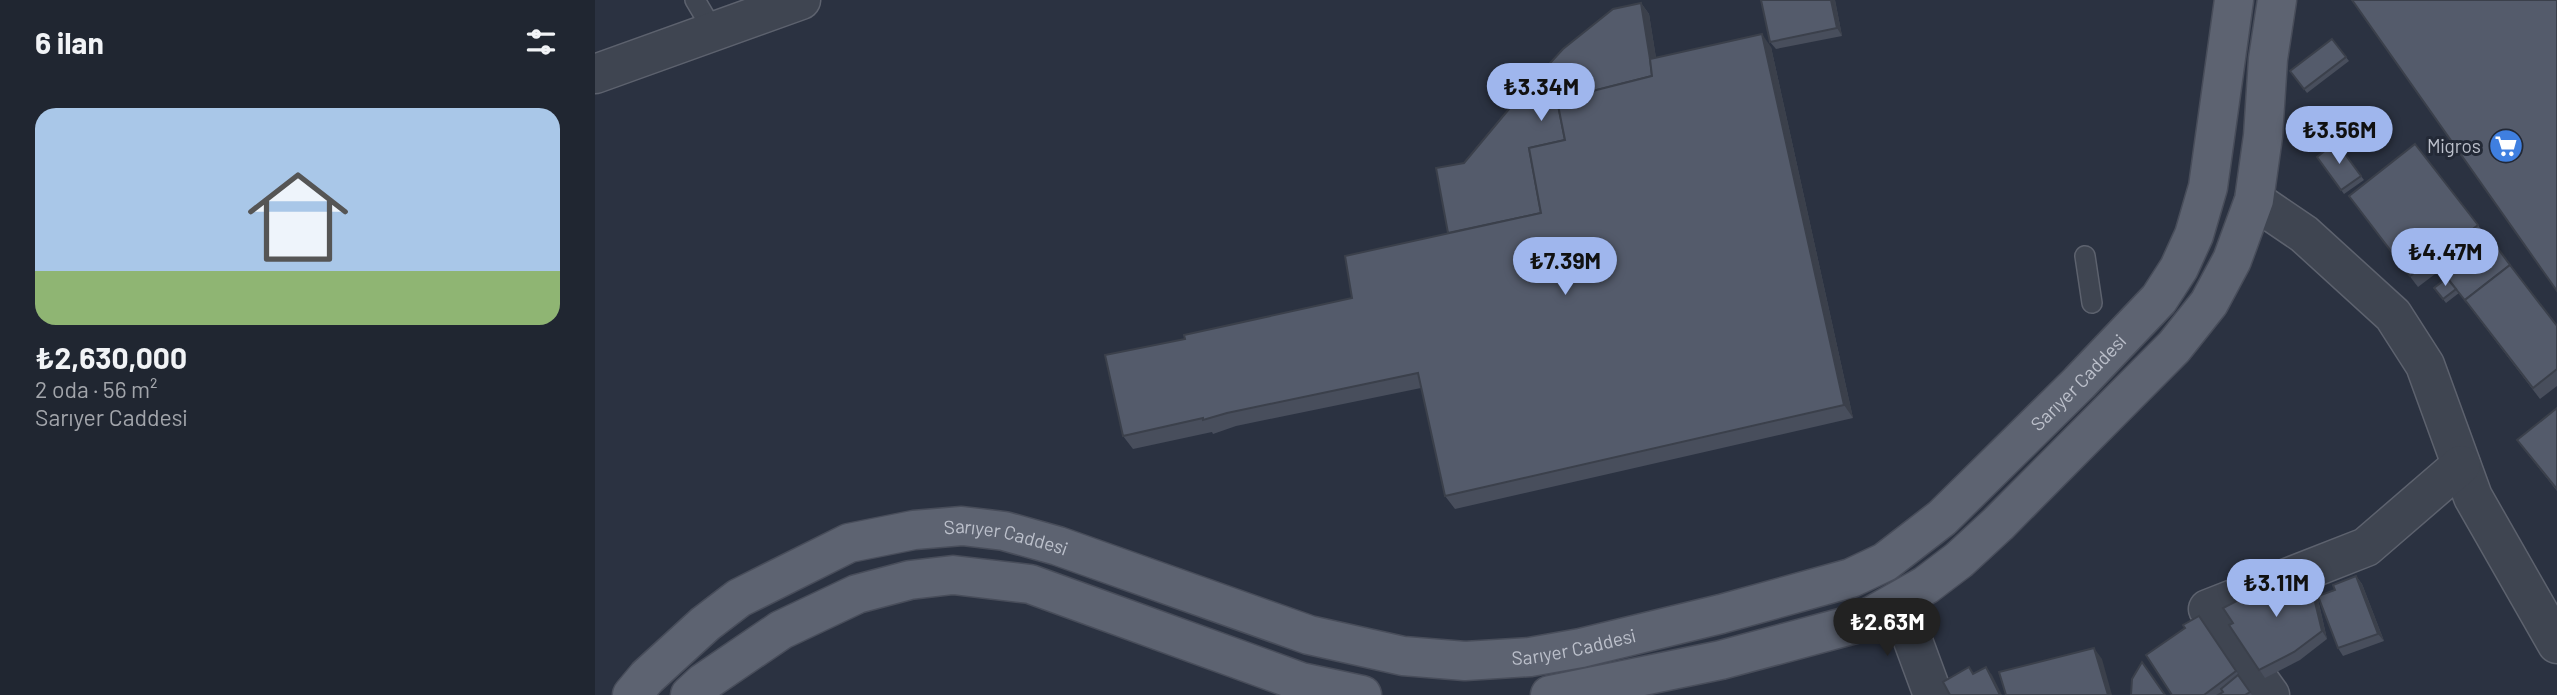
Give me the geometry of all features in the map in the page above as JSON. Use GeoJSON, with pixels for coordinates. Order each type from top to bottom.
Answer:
{"type":"FeatureCollection","features":[{"type":"Feature","properties":{"kind":"main road","name":"Sarıyer Caddesi"},"geometry":{"type":"LineString","coordinates":[[632,695],[647,677],[705,624],[740,598],[849,543],[914,530],[962,526],[1004,531],[1058,546],[1309,635],[1403,656],[1465,661],[1530,657],[1581,648],[1851,578],[1885,562],[1942,517],[2079,383],[2159,299],[2179,268],[2194,236],[2208,187],[2234,0]]}},
{"type":"Feature","properties":{"kind":"main road"},"geometry":{"type":"LineString","coordinates":[[1550,695],[1745,653],[1859,622],[1901,601],[1959,560],[1989,533],[2174,347],[2215,292],[2232,260],[2254,200],[2277,0]]}},
{"type":"Feature","properties":{"kind":"main road"},"geometry":{"type":"LineString","coordinates":[[2208,187],[2254,200]]}},
{"type":"Feature","properties":{"kind":"main road"},"geometry":{"type":"LineString","coordinates":[[1885,562],[1901,601]]}},
{"type":"Feature","properties":{"kind":"main road","name":"Sarıyer Caddesi"},"geometry":{"type":"LineString","coordinates":[[690,695],[703,682],[781,630],[857,594],[910,580],[953,575],[1030,584],[1301,682],[1362,695]]}},
{"type":"Feature","properties":{"kind":"street"},"geometry":{"type":"LineString","coordinates":[[595,74],[705,16],[801,0]]}},
{"type":"Feature","properties":{"kind":"street"},"geometry":{"type":"LineString","coordinates":[[2254,200],[2304,234],[2393,315],[2425,365],[2473,496],[2557,644]]}},
{"type":"Feature","properties":{"kind":"street"},"geometry":{"type":"LineString","coordinates":[[2270,695],[2209,609],[2366,547],[2461,465]]}},
{"type":"Feature","properties":{"kind":"street"},"geometry":{"type":"LineString","coordinates":[[1901,601],[1933,695]]}},
{"type":"Feature","properties":{"kind":"lane"},"geometry":{"type":"LineString","coordinates":[[2085,256],[2092,303]]}},
{"type":"Feature","properties":{"kind":"building"},"geometry":{"type":"Polygon","coordinates":[[[1761,0],[1831,0],[1837,28],[1770,42],[1761,0]]]}},
{"type":"Feature","properties":{"kind":"building","name":"Migros"},"geometry":{"type":"Polygon","coordinates":[[[2352,0],[2557,0],[2557,291],[2352,0]]]}},
{"type":"Feature","properties":{"kind":"building"},"geometry":{"type":"Polygon","coordinates":[[[1641,3],[1652,76],[1557,100],[1565,140],[1529,148],[1541,213],[1448,233],[1436,168],[1464,163],[1563,49],[1613,9],[1641,3]]]}},
{"type":"Feature","properties":{"kind":"building"},"geometry":{"type":"Polygon","coordinates":[[[1762,34],[1844,405],[1445,496],[1418,373],[1123,436],[1105,355],[1185,339],[1184,335],[1352,298],[1345,256],[1541,213],[1529,148],[1565,140],[1557,100],[1652,76],[1650,59],[1762,34]]]}},
{"type":"Feature","properties":{"kind":"building"},"geometry":{"type":"Polygon","coordinates":[[[2332,39],[2346,57],[2304,89],[2290,71],[2332,39]]]}},
{"type":"Feature","properties":{"kind":"building"},"geometry":{"type":"Polygon","coordinates":[[[2336,142],[2361,176],[2341,190],[2317,157],[2336,142]]]}},
{"type":"Feature","properties":{"kind":"building"},"geometry":{"type":"Polygon","coordinates":[[[2415,144],[2478,225],[2410,276],[2349,196],[2415,144]]]}},
{"type":"Feature","properties":{"kind":"building"},"geometry":{"type":"Polygon","coordinates":[[[2491,239],[2510,265],[2465,300],[2467,303],[2445,275],[2491,239]]]}},
{"type":"Feature","properties":{"kind":"building"},"geometry":{"type":"Polygon","coordinates":[[[2510,265],[2557,326],[2557,369],[2533,388],[2465,300],[2510,265]]]}},
{"type":"Feature","properties":{"kind":"building"},"geometry":{"type":"Polygon","coordinates":[[[2447,278],[2456,289],[2443,299],[2434,288],[2447,278]]]}},
{"type":"Feature","properties":{"kind":"building"},"geometry":{"type":"Polygon","coordinates":[[[2557,408],[2557,489],[2517,440],[2557,408]]]}},
{"type":"Feature","properties":{"kind":"building"},"geometry":{"type":"Polygon","coordinates":[[[2306,565],[2322,631],[2294,652],[2259,670],[2229,625],[2233,623],[2223,608],[2306,565]]]}},
{"type":"Feature","properties":{"kind":"building"},"geometry":{"type":"Polygon","coordinates":[[[2356,576],[2378,634],[2338,648],[2318,596],[2335,590],[2333,585],[2356,576]]]}},
{"type":"Feature","properties":{"kind":"building"},"geometry":{"type":"Polygon","coordinates":[[[2199,616],[2236,671],[2204,695],[2172,695],[2146,655],[2185,628],[2183,625],[2199,616]]]}},
{"type":"Feature","properties":{"kind":"building"},"geometry":{"type":"Polygon","coordinates":[[[2094,648],[2108,695],[2006,695],[1999,672],[2094,648]]]}},
{"type":"Feature","properties":{"kind":"building"},"geometry":{"type":"Polygon","coordinates":[[[2142,662],[2165,695],[2131,695],[2132,679],[2142,662]]]}},
{"type":"Feature","properties":{"kind":"building"},"geometry":{"type":"Polygon","coordinates":[[[1969,667],[1973,674],[1986,667],[2000,695],[1950,695],[1943,682],[1969,667]]]}},
{"type":"Feature","properties":{"kind":"building"},"geometry":{"type":"Polygon","coordinates":[[[2238,675],[2250,692],[2245,695],[2218,695],[2223,692],[2221,689],[2238,675]]]}},
{"type":"Feature","properties":{"kind":"place","name":"Migros"},"geometry":{"type":"Point","coordinates":[2506,146]}}]}
